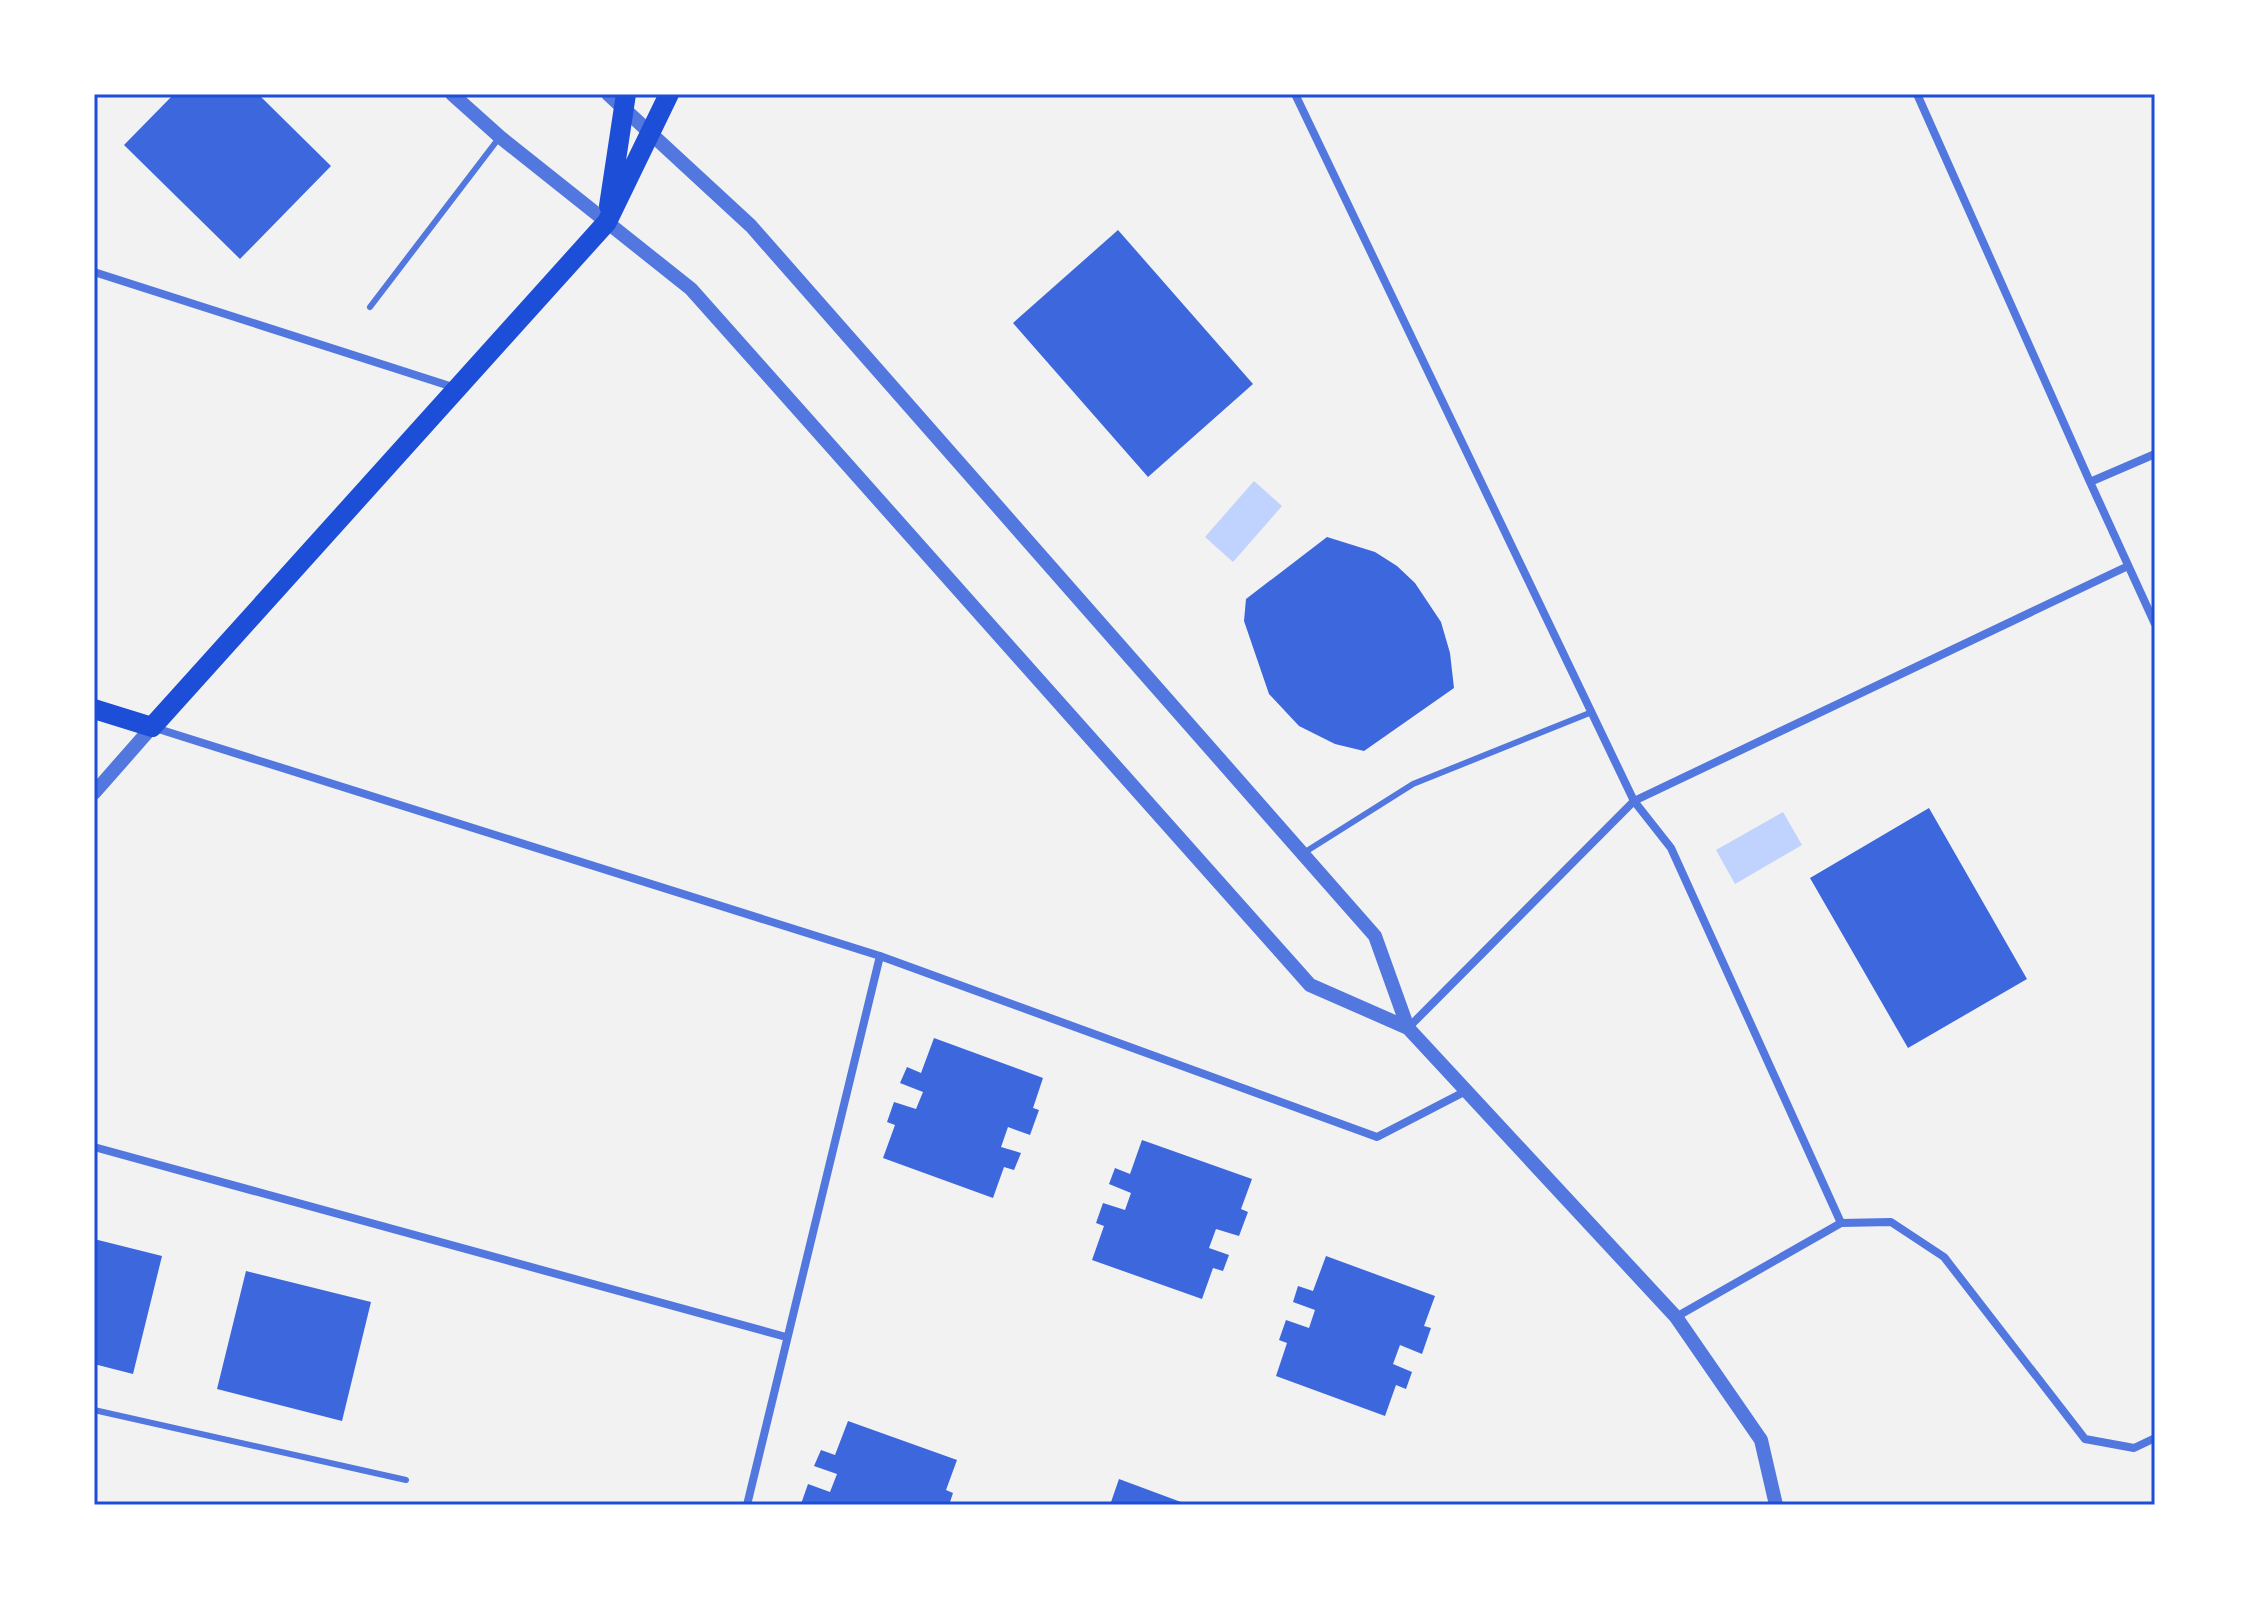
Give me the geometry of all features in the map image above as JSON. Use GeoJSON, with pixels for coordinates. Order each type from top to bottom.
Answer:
{"type":"FeatureCollection","features":[{"type":"Feature","properties":{"kind":"main road"},"geometry":{"type":"LineString","coordinates":[[94,709],[152,727],[607,222],[652,135],[669,94]]}},
{"type":"Feature","properties":{"kind":"main road"},"geometry":{"type":"LineString","coordinates":[[607,222],[618,98]]}},
{"type":"Feature","properties":{"kind":"street"},"geometry":{"type":"LineString","coordinates":[[452,94],[500,137],[691,289],[1310,985],[1408,1028]]}},
{"type":"Feature","properties":{"kind":"street"},"geometry":{"type":"LineString","coordinates":[[1295,94],[1634,801],[1671,848],[1841,1223]]}},
{"type":"Feature","properties":{"kind":"street"},"geometry":{"type":"LineString","coordinates":[[1917,94],[2155,624]]}},
{"type":"Feature","properties":{"kind":"street"},"geometry":{"type":"LineString","coordinates":[[618,98],[652,135],[751,226],[1375,936],[1408,1028],[1676,1317],[1761,1440],[1776,1505]]}},
{"type":"Feature","properties":{"kind":"street"},"geometry":{"type":"LineString","coordinates":[[94,272],[457,388]]}},
{"type":"Feature","properties":{"kind":"street"},"geometry":{"type":"LineString","coordinates":[[2090,482],[2155,454]]}},
{"type":"Feature","properties":{"kind":"street"},"geometry":{"type":"LineString","coordinates":[[1408,1028],[1634,801],[2128,566]]}},
{"type":"Feature","properties":{"kind":"street"},"geometry":{"type":"LineString","coordinates":[[94,793],[152,727],[880,956],[1377,1137],[1466,1091]]}},
{"type":"Feature","properties":{"kind":"street"},"geometry":{"type":"LineString","coordinates":[[747,1505],[880,956]]}},
{"type":"Feature","properties":{"kind":"street"},"geometry":{"type":"LineString","coordinates":[[94,1147],[786,1337]]}},
{"type":"Feature","properties":{"kind":"street"},"geometry":{"type":"LineString","coordinates":[[1676,1317],[1841,1223],[1891,1222],[1944,1257],[2085,1439],[2134,1448],[2155,1438]]}},
{"type":"Feature","properties":{"kind":"lane"},"geometry":{"type":"LineString","coordinates":[[370,307],[500,137]]}},
{"type":"Feature","properties":{"kind":"lane"},"geometry":{"type":"LineString","coordinates":[[1302,854],[1413,784],[1592,712]]}},
{"type":"Feature","properties":{"kind":"lane"},"geometry":{"type":"LineString","coordinates":[[94,1410],[406,1480]]}},
{"type":"Feature","properties":{"kind":"water"},"geometry":{"type":"Polygon","coordinates":[[[1254,481],[1282,506],[1233,562],[1205,537],[1254,481]]]}},
{"type":"Feature","properties":{"kind":"water"},"geometry":{"type":"Polygon","coordinates":[[[1783,812],[1802,845],[1735,884],[1716,850],[1783,812]]]}},
{"type":"Feature","properties":{"kind":"building"},"geometry":{"type":"Polygon","coordinates":[[[174,94],[258,94],[331,166],[240,259],[124,145],[174,94]]]}},
{"type":"Feature","properties":{"kind":"building"},"geometry":{"type":"Polygon","coordinates":[[[1118,230],[1253,384],[1148,477],[1013,323],[1118,230]]]}},
{"type":"Feature","properties":{"kind":"building"},"geometry":{"type":"Polygon","coordinates":[[[1327,537],[1375,552],[1397,566],[1415,583],[1441,622],[1450,653],[1454,688],[1364,751],[1335,744],[1299,726],[1269,694],[1244,621],[1246,599],[1327,537]]]}},
{"type":"Feature","properties":{"kind":"building"},"geometry":{"type":"Polygon","coordinates":[[[1929,808],[2027,979],[1908,1048],[1810,878],[1929,808]]]}},
{"type":"Feature","properties":{"kind":"building"},"geometry":{"type":"Polygon","coordinates":[[[934,1038],[1043,1078],[1033,1108],[1039,1110],[1030,1135],[1008,1127],[1001,1147],[1021,1153],[1014,1170],[1004,1167],[993,1198],[883,1158],[895,1125],[887,1122],[894,1102],[916,1109],[923,1092],[900,1083],[907,1067],[921,1073],[934,1038]]]}},
{"type":"Feature","properties":{"kind":"building"},"geometry":{"type":"Polygon","coordinates":[[[1142,1140],[1252,1179],[1241,1209],[1248,1212],[1239,1236],[1216,1229],[1209,1248],[1229,1255],[1223,1271],[1213,1268],[1202,1299],[1092,1260],[1104,1226],[1096,1223],[1103,1203],[1125,1210],[1131,1193],[1109,1184],[1115,1168],[1130,1174],[1142,1140]]]}},
{"type":"Feature","properties":{"kind":"building"},"geometry":{"type":"Polygon","coordinates":[[[94,1239],[162,1256],[133,1374],[94,1364],[94,1239]]]}},
{"type":"Feature","properties":{"kind":"building"},"geometry":{"type":"Polygon","coordinates":[[[1326,1256],[1435,1296],[1424,1326],[1431,1328],[1422,1354],[1400,1345],[1393,1364],[1412,1372],[1406,1389],[1396,1385],[1385,1416],[1276,1376],[1287,1343],[1279,1340],[1286,1320],[1309,1328],[1315,1310],[1293,1302],[1298,1286],[1313,1291],[1326,1256]]]}},
{"type":"Feature","properties":{"kind":"building"},"geometry":{"type":"Polygon","coordinates":[[[246,1271],[371,1302],[342,1421],[217,1389],[246,1271]]]}},
{"type":"Feature","properties":{"kind":"building"},"geometry":{"type":"Polygon","coordinates":[[[848,1421],[957,1460],[946,1490],[953,1493],[949,1505],[801,1504],[808,1484],[830,1492],[837,1474],[814,1466],[821,1450],[835,1455],[848,1421]]]}},
{"type":"Feature","properties":{"kind":"building"},"geometry":{"type":"Polygon","coordinates":[[[1119,1479],[1189,1505],[1110,1505],[1119,1479]]]}}]}
